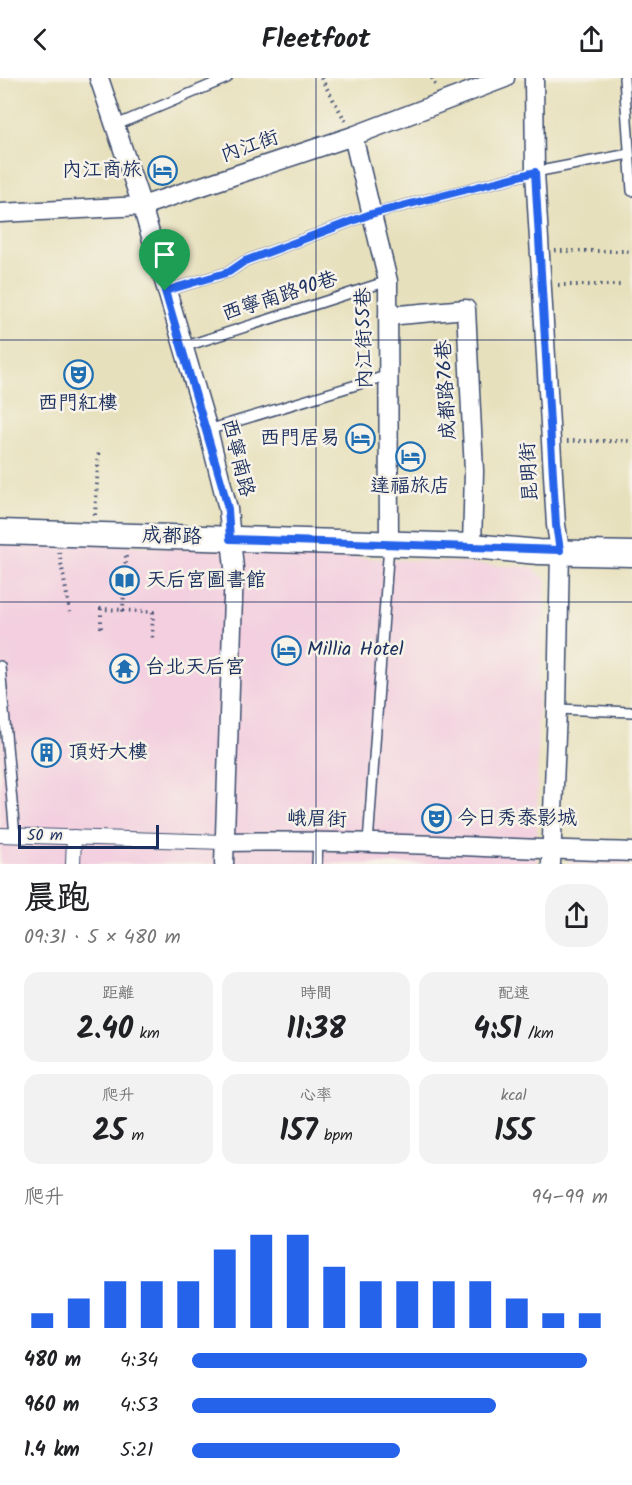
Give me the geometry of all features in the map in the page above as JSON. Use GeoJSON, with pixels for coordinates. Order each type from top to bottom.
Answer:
{"type":"FeatureCollection","features":[{"type":"Feature","properties":{"kind":"main road","name":"成都路"},"geometry":{"type":"LineString","coordinates":[[0,532],[472,546],[539,552],[560,550],[632,554]]}},
{"type":"Feature","properties":{"kind":"street","name":"西寧南路"},"geometry":{"type":"LineString","coordinates":[[99,78],[142,206],[165,291],[208,430],[228,509],[234,568],[224,864]]}},
{"type":"Feature","properties":{"kind":"street","name":"內江街"},"geometry":{"type":"LineString","coordinates":[[0,213],[142,206],[353,136],[505,78]]}},
{"type":"Feature","properties":{"kind":"street","name":"昆明街"},"geometry":{"type":"LineString","coordinates":[[534,78],[539,251],[543,285],[556,525],[560,550],[551,858]]}},
{"type":"Feature","properties":{"kind":"street","name":"內江街55巷"},"geometry":{"type":"LineString","coordinates":[[353,136],[388,281],[389,544]]}},
{"type":"Feature","properties":{"kind":"street","name":"成都路76巷"},"geometry":{"type":"LineString","coordinates":[[388,316],[466,309],[474,471],[472,546]]}},
{"type":"Feature","properties":{"kind":"street","name":"峨眉街"},"geometry":{"type":"LineString","coordinates":[[0,835],[368,844],[551,858],[632,852]]}},
{"type":"Feature","properties":{"kind":"street"},"geometry":{"type":"LineString","coordinates":[[73,864],[74,837]]}},
{"type":"Feature","properties":{"kind":"lane"},"geometry":{"type":"LineString","coordinates":[[114,126],[227,78]]}},
{"type":"Feature","properties":{"kind":"lane"},"geometry":{"type":"LineString","coordinates":[[624,78],[632,191]]}},
{"type":"Feature","properties":{"kind":"lane"},"geometry":{"type":"LineString","coordinates":[[165,291],[229,272],[245,261],[371,214],[535,172],[629,154]]}},
{"type":"Feature","properties":{"kind":"lane","name":"西寧南路90巷"},"geometry":{"type":"LineString","coordinates":[[183,347],[388,281]]}},
{"type":"Feature","properties":{"kind":"lane"},"geometry":{"type":"LineString","coordinates":[[208,430],[389,375]]}},
{"type":"Feature","properties":{"kind":"lane"},"geometry":{"type":"LineString","coordinates":[[368,844],[389,544]]}},
{"type":"Feature","properties":{"kind":"lane"},"geometry":{"type":"LineString","coordinates":[[0,667],[15,836]]}},
{"type":"Feature","properties":{"kind":"lane"},"geometry":{"type":"LineString","coordinates":[[557,709],[632,712]]}},
{"type":"Feature","properties":{"kind":"lane"},"geometry":{"type":"LineString","coordinates":[[317,864],[318,842]]}},
{"type":"Feature","properties":{"kind":"path"},"geometry":{"type":"LineString","coordinates":[[321,78],[353,136]]}},
{"type":"Feature","properties":{"kind":"path"},"geometry":{"type":"LineString","coordinates":[[539,251],[632,251]]}},
{"type":"Feature","properties":{"kind":"path"},"geometry":{"type":"LineString","coordinates":[[543,285],[622,285]]}},
{"type":"Feature","properties":{"kind":"path"},"geometry":{"type":"LineString","coordinates":[[551,441],[632,441]]}},
{"type":"Feature","properties":{"kind":"path"},"geometry":{"type":"LineString","coordinates":[[96,534],[99,449]]}},
{"type":"Feature","properties":{"kind":"path"},"geometry":{"type":"LineString","coordinates":[[57,534],[58,557],[70,612]]}},
{"type":"Feature","properties":{"kind":"path"},"geometry":{"type":"LineString","coordinates":[[123,610],[127,552]]}},
{"type":"Feature","properties":{"kind":"path"},"geometry":{"type":"LineString","coordinates":[[101,628],[101,609],[153,612],[152,639]]}},
{"type":"Feature","properties":{"kind":"shaded area"},"geometry":{"type":"Polygon","coordinates":[[[0,538],[531,567],[547,580],[538,709],[537,864],[0,864],[0,538]]]}},
{"type":"Feature","properties":{"kind":"shaded area"},"geometry":{"type":"Polygon","coordinates":[[[569,856],[632,858],[632,864],[569,864],[569,856]]]}},
{"type":"Feature","properties":{"kind":"place","name":"內江商旅"},"geometry":{"type":"Point","coordinates":[163,171]}},
{"type":"Feature","properties":{"kind":"place","name":"西門紅樓"},"geometry":{"type":"Point","coordinates":[78,374]}},
{"type":"Feature","properties":{"kind":"place","name":"西門居易"},"geometry":{"type":"Point","coordinates":[361,439]}},
{"type":"Feature","properties":{"kind":"place","name":"達福旅店"},"geometry":{"type":"Point","coordinates":[410,457]}},
{"type":"Feature","properties":{"kind":"place","name":"天后宮圖書館"},"geometry":{"type":"Point","coordinates":[125,581]}},
{"type":"Feature","properties":{"kind":"place","name":"Millia Hotel"},"geometry":{"type":"Point","coordinates":[286,650]}},
{"type":"Feature","properties":{"kind":"place","name":"台北天后宮"},"geometry":{"type":"Point","coordinates":[124,668]}},
{"type":"Feature","properties":{"kind":"place","name":"頂好大樓"},"geometry":{"type":"Point","coordinates":[47,753]}},
{"type":"Feature","properties":{"kind":"place","name":"今日秀泰影城"},"geometry":{"type":"Point","coordinates":[436,819]}},
{"type":"Feature","properties":{"kind":"route"},"geometry":{"type":"LineString","coordinates":[[535,172],[556,525],[560,550],[539,552],[472,546],[230,539],[228,509],[208,430],[165,291],[229,272],[245,261],[371,214],[535,172]]}}]}
